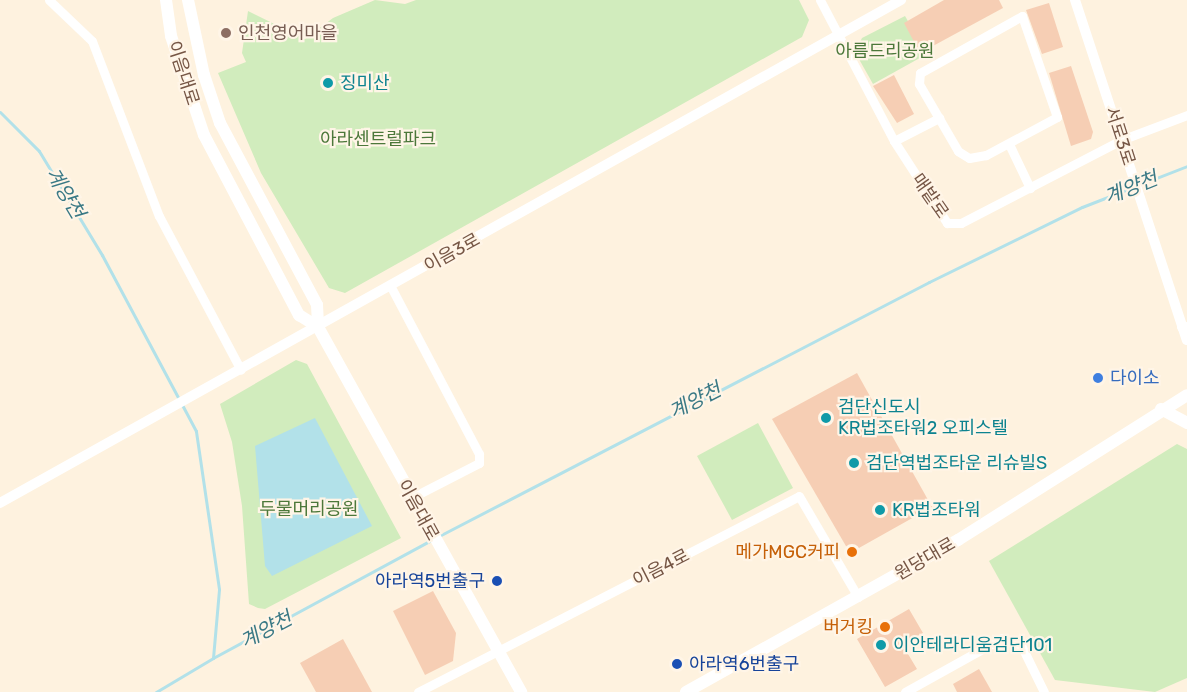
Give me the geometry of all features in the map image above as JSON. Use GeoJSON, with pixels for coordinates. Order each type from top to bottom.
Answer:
{"type":"FeatureCollection","features":[{"type":"Feature","properties":{"kind":"main road","name":"이음대로"},"geometry":{"type":"LineString","coordinates":[[166,0],[171,36],[204,135],[299,315],[318,327]]}},
{"type":"Feature","properties":{"kind":"main road","name":"이음대로"},"geometry":{"type":"LineString","coordinates":[[188,0],[204,75],[220,123],[317,305],[318,327],[426,525],[521,692]]}},
{"type":"Feature","properties":{"kind":"main road","name":"원당대로"},"geometry":{"type":"LineString","coordinates":[[686,692],[958,540],[1187,395]]}},
{"type":"Feature","properties":{"kind":"main road"},"geometry":{"type":"LineString","coordinates":[[1161,410],[1187,423]]}},
{"type":"Feature","properties":{"kind":"street"},"geometry":{"type":"LineString","coordinates":[[49,0],[92,41],[159,216],[241,370]]}},
{"type":"Feature","properties":{"kind":"street","name":"매밭로"},"geometry":{"type":"LineString","coordinates":[[820,0],[894,141],[947,223],[961,223],[1121,140],[1187,115]]}},
{"type":"Feature","properties":{"kind":"street","name":"이음3로"},"geometry":{"type":"LineString","coordinates":[[0,503],[391,287],[901,0]]}},
{"type":"Feature","properties":{"kind":"street","name":"서로3로"},"geometry":{"type":"LineString","coordinates":[[1075,0],[1185,328],[1187,340]]}},
{"type":"Feature","properties":{"kind":"street"},"geometry":{"type":"LineString","coordinates":[[1022,16],[1057,117],[1009,144],[969,158],[958,150],[939,118],[919,84],[920,73],[1022,16]]}},
{"type":"Feature","properties":{"kind":"street"},"geometry":{"type":"LineString","coordinates":[[894,141],[939,118]]}},
{"type":"Feature","properties":{"kind":"street"},"geometry":{"type":"LineString","coordinates":[[1009,144],[1030,188]]}},
{"type":"Feature","properties":{"kind":"street"},"geometry":{"type":"LineString","coordinates":[[391,287],[479,454],[479,464],[411,498]]}},
{"type":"Feature","properties":{"kind":"street","name":"이음4로"},"geometry":{"type":"LineString","coordinates":[[418,692],[799,496],[858,597]]}},
{"type":"Feature","properties":{"kind":"street"},"geometry":{"type":"LineString","coordinates":[[905,692],[1002,638],[1021,645],[1044,692]]}},
{"type":"Feature","properties":{"kind":"green space","name":"아라센트럴파크"},"geometry":{"type":"Polygon","coordinates":[[[375,0],[405,4],[416,0],[799,0],[809,20],[802,37],[345,293],[329,288],[261,173],[218,73],[246,62],[242,53],[248,11],[305,39],[333,18],[375,0]]]}},
{"type":"Feature","properties":{"kind":"green space","name":"아름드리공원"},"geometry":{"type":"Polygon","coordinates":[[[905,16],[927,54],[873,84],[855,52],[862,38],[905,16]]]}},
{"type":"Feature","properties":{"kind":"green space","name":"두물머리공원"},"geometry":{"type":"Polygon","coordinates":[[[296,360],[307,364],[401,538],[265,609],[249,604],[242,506],[232,442],[220,404],[296,360]]]}},
{"type":"Feature","properties":{"kind":"green space"},"geometry":{"type":"Polygon","coordinates":[[[758,423],[793,488],[732,520],[697,456],[758,423]]]}},
{"type":"Feature","properties":{"kind":"green space"},"geometry":{"type":"Polygon","coordinates":[[[1177,444],[1187,449],[1187,678],[1155,692],[1055,680],[989,561],[1177,444]]]}},
{"type":"Feature","properties":{"kind":"water"},"geometry":{"type":"Polygon","coordinates":[[[315,418],[372,526],[272,576],[265,566],[255,446],[315,418]]]}},
{"type":"Feature","properties":{"kind":"building"},"geometry":{"type":"Polygon","coordinates":[[[944,0],[999,0],[1003,8],[920,53],[904,23],[944,0]]]}},
{"type":"Feature","properties":{"kind":"building"},"geometry":{"type":"Polygon","coordinates":[[[1049,3],[1063,47],[1042,54],[1026,10],[1049,3]]]}},
{"type":"Feature","properties":{"kind":"building"},"geometry":{"type":"Polygon","coordinates":[[[1071,66],[1093,132],[1091,139],[1071,146],[1049,73],[1071,66]]]}},
{"type":"Feature","properties":{"kind":"building"},"geometry":{"type":"Polygon","coordinates":[[[894,75],[914,114],[897,123],[873,86],[894,75]]]}},
{"type":"Feature","properties":{"kind":"building"},"geometry":{"type":"Polygon","coordinates":[[[857,373],[932,507],[850,553],[772,419],[857,373]]]}},
{"type":"Feature","properties":{"kind":"building"},"geometry":{"type":"Polygon","coordinates":[[[433,591],[456,633],[453,661],[425,675],[393,611],[433,591]]]}},
{"type":"Feature","properties":{"kind":"building","name":"이안테라디움검단101"},"geometry":{"type":"Polygon","coordinates":[[[909,609],[923,633],[902,644],[917,669],[885,687],[857,639],[909,609]]]}},
{"type":"Feature","properties":{"kind":"building"},"geometry":{"type":"Polygon","coordinates":[[[343,639],[372,692],[316,692],[300,663],[343,639]]]}},
{"type":"Feature","properties":{"kind":"building"},"geometry":{"type":"Polygon","coordinates":[[[979,669],[992,692],[957,692],[953,684],[979,669]]]}},
{"type":"Feature","properties":{"kind":"waterway","name":"계양천"},"geometry":{"type":"LineString","coordinates":[[0,112],[39,151],[102,255],[179,399]]}},
{"type":"Feature","properties":{"kind":"waterway","name":"계양천"},"geometry":{"type":"LineString","coordinates":[[439,536],[929,282],[1082,207],[1187,166]]}},
{"type":"Feature","properties":{"kind":"waterway","name":"계양천"},"geometry":{"type":"LineString","coordinates":[[156,692],[213,658],[219,589],[196,431],[182,405]]}},
{"type":"Feature","properties":{"kind":"waterway","name":"계양천"},"geometry":{"type":"LineString","coordinates":[[213,658],[433,539]]}},
{"type":"Feature","properties":{"kind":"place","name":"인천영어마을"},"geometry":{"type":"Point","coordinates":[226,33]}},
{"type":"Feature","properties":{"kind":"place","name":"징미산"},"geometry":{"type":"Point","coordinates":[328,83]}},
{"type":"Feature","properties":{"kind":"place","name":"다이소"},"geometry":{"type":"Point","coordinates":[1098,378]}},
{"type":"Feature","properties":{"kind":"place","name":"검단신도시 KR법조타워2 오피스텔"},"geometry":{"type":"Point","coordinates":[826,418]}},
{"type":"Feature","properties":{"kind":"place","name":"검단역법조타운 리슈빌S"},"geometry":{"type":"Point","coordinates":[854,463]}},
{"type":"Feature","properties":{"kind":"place","name":"KR법조타워"},"geometry":{"type":"Point","coordinates":[880,510]}},
{"type":"Feature","properties":{"kind":"place","name":"메가MGC커피"},"geometry":{"type":"Point","coordinates":[852,552]}},
{"type":"Feature","properties":{"kind":"place","name":"아라역5번출구"},"geometry":{"type":"Point","coordinates":[497,581]}},
{"type":"Feature","properties":{"kind":"place","name":"버거킹"},"geometry":{"type":"Point","coordinates":[885,627]}},
{"type":"Feature","properties":{"kind":"place","name":"이안테라디움검단101"},"geometry":{"type":"Point","coordinates":[881,645]}},
{"type":"Feature","properties":{"kind":"place","name":"아라역6번출구"},"geometry":{"type":"Point","coordinates":[677,664]}}]}
